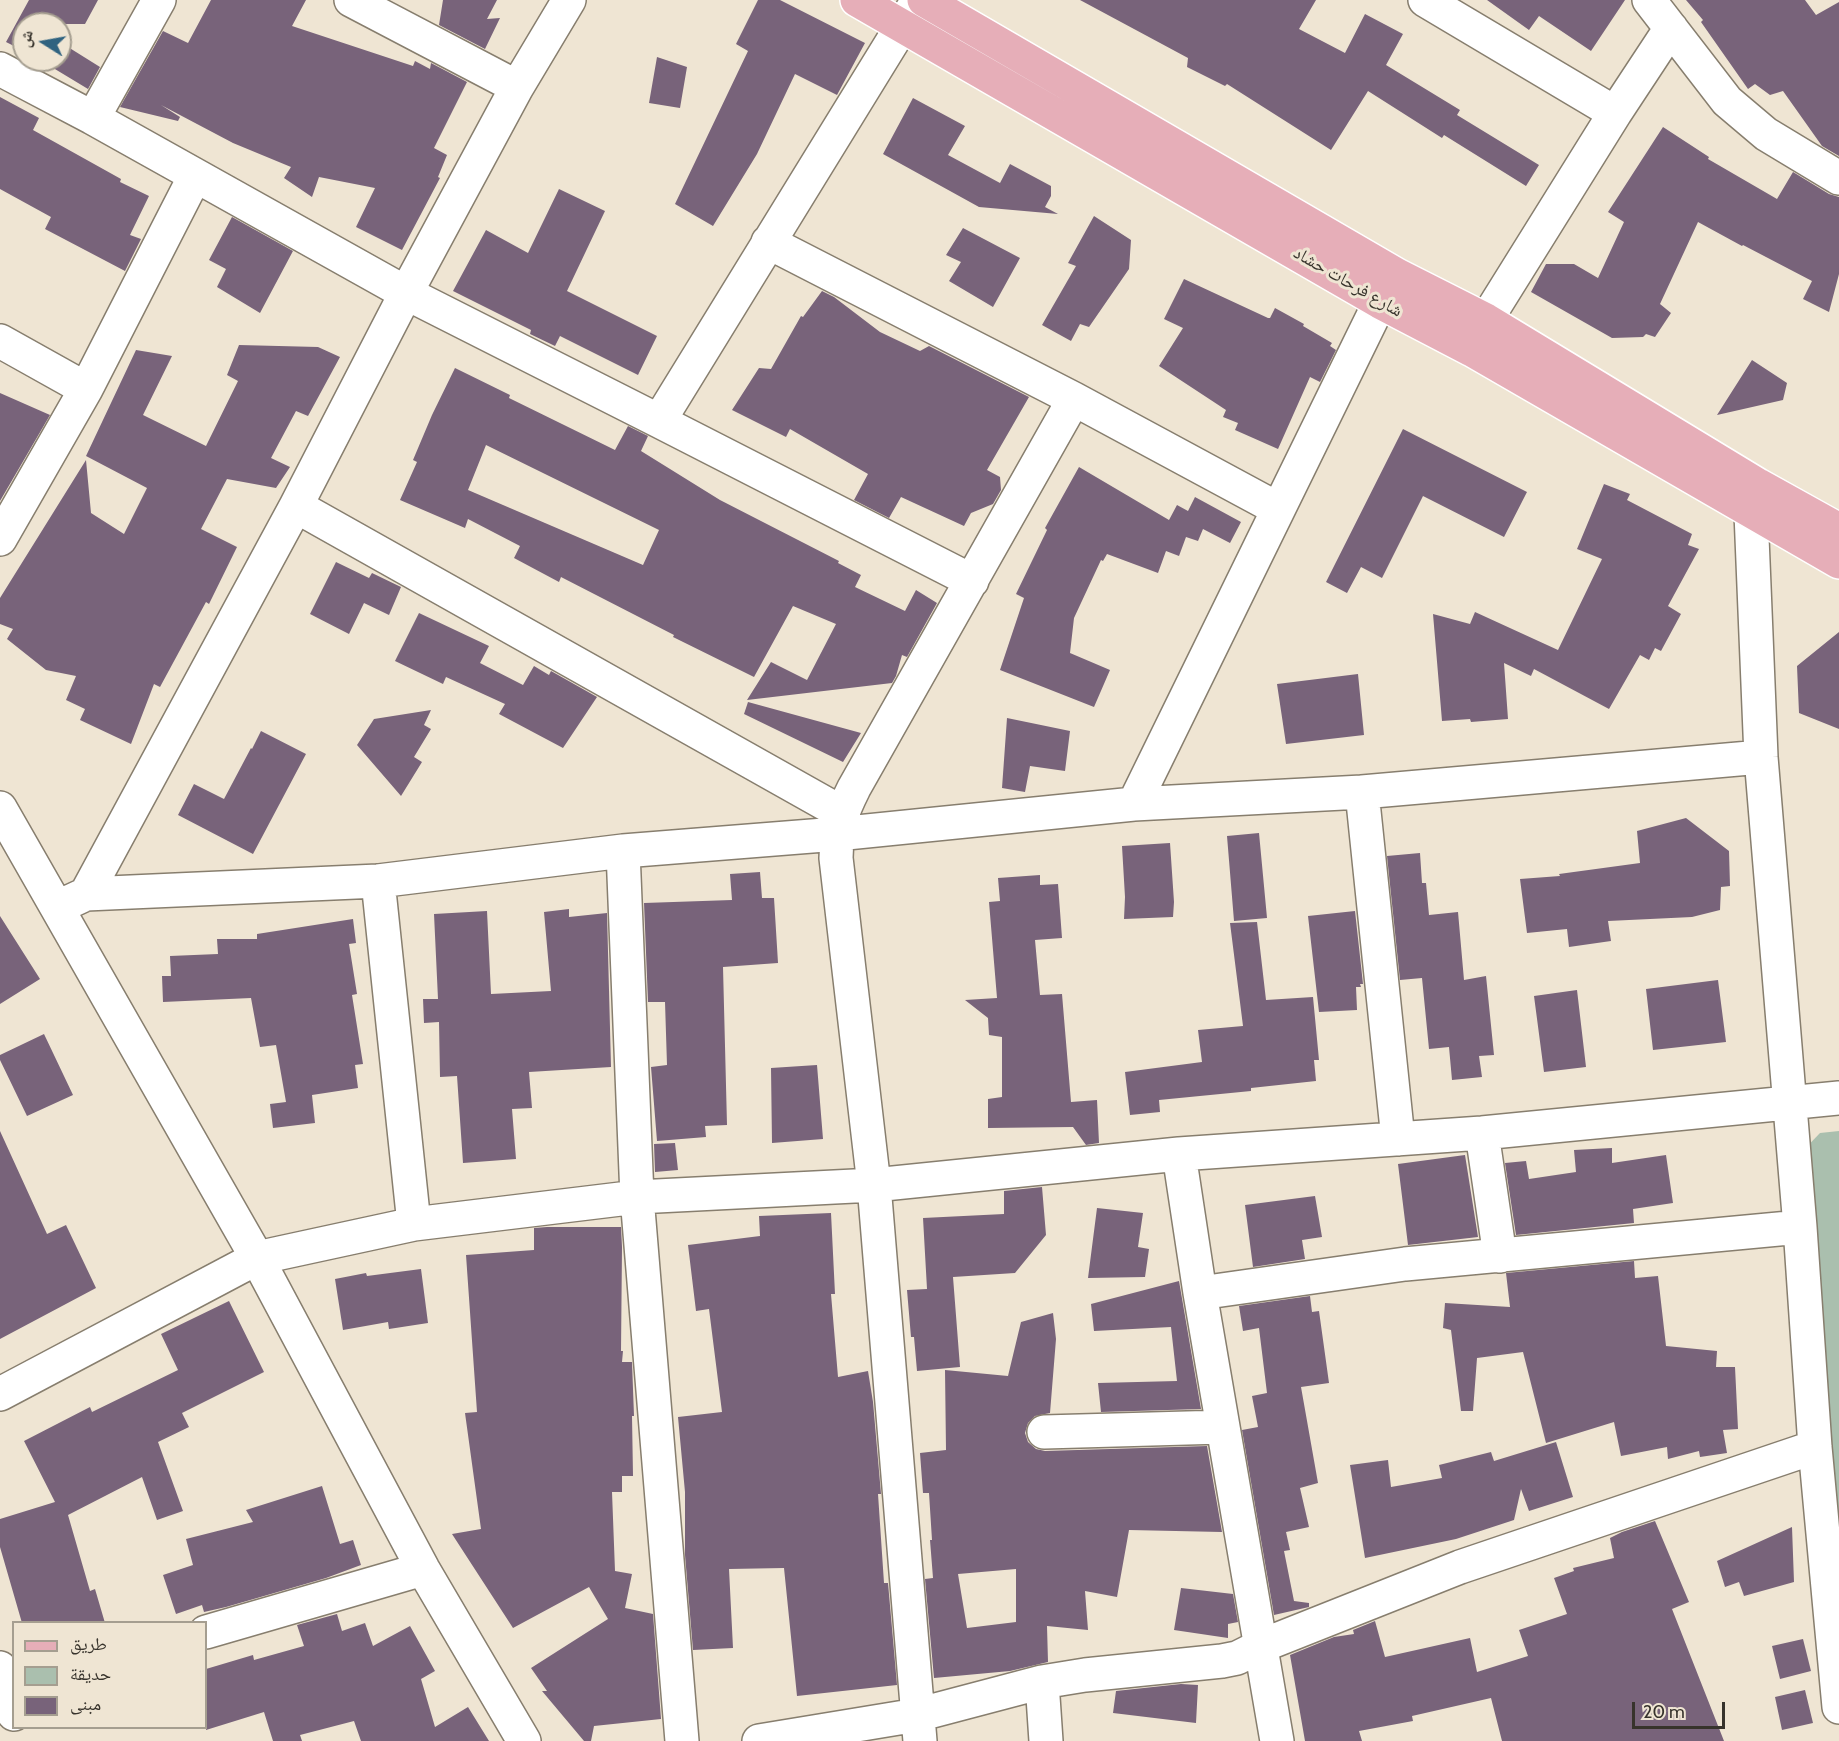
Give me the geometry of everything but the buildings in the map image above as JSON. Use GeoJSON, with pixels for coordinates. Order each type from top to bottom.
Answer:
{"type":"FeatureCollection","features":[{"type":"Feature","properties":{"kind":"main road","name":"شارع فرحات حشاد"},"geometry":{"type":"LineString","coordinates":[[857,0],[910,12],[1389,288],[1486,320],[1754,499],[1839,562]]}},
{"type":"Feature","properties":{"kind":"main road","name":"شارع فرحات حشاد"},"geometry":{"type":"LineString","coordinates":[[924,0],[1389,288],[1472,350],[1754,499],[1839,530]]}},
{"type":"Feature","properties":{"kind":"street"},"geometry":{"type":"LineString","coordinates":[[93,118],[159,0]]}},
{"type":"Feature","properties":{"kind":"street"},"geometry":{"type":"LineString","coordinates":[[351,0],[518,87]]}},
{"type":"Feature","properties":{"kind":"street"},"geometry":{"type":"LineString","coordinates":[[72,901],[296,506],[406,293],[518,87],[569,0]]}},
{"type":"Feature","properties":{"kind":"street"},"geometry":{"type":"LineString","coordinates":[[1425,0],[1615,113]]}},
{"type":"Feature","properties":{"kind":"street"},"geometry":{"type":"LineString","coordinates":[[1649,0],[1727,101],[1766,134],[1839,178]]}},
{"type":"Feature","properties":{"kind":"street"},"geometry":{"type":"LineString","coordinates":[[659,421],[910,12]]}},
{"type":"Feature","properties":{"kind":"street"},"geometry":{"type":"LineString","coordinates":[[1472,350],[1486,320],[1615,113],[1671,28]]}},
{"type":"Feature","properties":{"kind":"street"},"geometry":{"type":"LineString","coordinates":[[0,69],[93,118],[406,293],[972,581]]}},
{"type":"Feature","properties":{"kind":"street"},"geometry":{"type":"LineString","coordinates":[[0,539],[86,389],[195,176]]}},
{"type":"Feature","properties":{"kind":"street"},"geometry":{"type":"LineString","coordinates":[[768,242],[1074,399],[1278,509]]}},
{"type":"Feature","properties":{"kind":"street"},"geometry":{"type":"LineString","coordinates":[[1134,804],[1389,288]]}},
{"type":"Feature","properties":{"kind":"street"},"geometry":{"type":"LineString","coordinates":[[0,341],[86,389]]}},
{"type":"Feature","properties":{"kind":"street"},"geometry":{"type":"LineString","coordinates":[[919,1728],[874,1185],[836,858],[839,823],[1074,399]]}},
{"type":"Feature","properties":{"kind":"street"},"geometry":{"type":"LineString","coordinates":[[1754,499],[1761,757],[1800,1227],[1815,1447],[1839,1707]]}},
{"type":"Feature","properties":{"kind":"street"},"geometry":{"type":"LineString","coordinates":[[296,506],[839,823]]}},
{"type":"Feature","properties":{"kind":"street"},"geometry":{"type":"LineString","coordinates":[[72,901],[378,881],[839,823],[1362,792],[1761,757]]}},
{"type":"Feature","properties":{"kind":"street"},"geometry":{"type":"LineString","coordinates":[[1362,792],[1398,1139]]}},
{"type":"Feature","properties":{"kind":"street"},"geometry":{"type":"LineString","coordinates":[[0,808],[72,901],[257,1258],[423,1569],[524,1741]]}},
{"type":"Feature","properties":{"kind":"street"},"geometry":{"type":"LineString","coordinates":[[623,851],[638,1197],[682,1741]]}},
{"type":"Feature","properties":{"kind":"street"},"geometry":{"type":"LineString","coordinates":[[378,881],[414,1224]]}},
{"type":"Feature","properties":{"kind":"street"},"geometry":{"type":"LineString","coordinates":[[0,1394],[257,1258],[414,1224],[638,1197],[874,1185],[1179,1154],[1482,1133],[1839,1098]]}},
{"type":"Feature","properties":{"kind":"street"},"geometry":{"type":"LineString","coordinates":[[1482,1133],[1500,1256]]}},
{"type":"Feature","properties":{"kind":"street"},"geometry":{"type":"LineString","coordinates":[[1179,1154],[1200,1293],[1277,1741]]}},
{"type":"Feature","properties":{"kind":"street"},"geometry":{"type":"LineString","coordinates":[[1200,1293],[1405,1264],[1800,1227]]}},
{"type":"Feature","properties":{"kind":"street"},"geometry":{"type":"LineString","coordinates":[[1044,1432],[1223,1427]]}},
{"type":"Feature","properties":{"kind":"street"},"geometry":{"type":"LineString","coordinates":[[759,1741],[919,1728],[1042,1682],[1085,1675],[1222,1662],[1237,1658],[1261,1646],[1460,1567],[1815,1447]]}},
{"type":"Feature","properties":{"kind":"street"},"geometry":{"type":"LineString","coordinates":[[207,1632],[423,1569]]}},
{"type":"Feature","properties":{"kind":"street"},"geometry":{"type":"LineString","coordinates":[[1042,1682],[1046,1741]]}},
{"type":"Feature","properties":{"kind":"green space"},"geometry":{"type":"Polygon","coordinates":[[[1839,1131],[1839,1603],[1796,1158],[1820,1133],[1839,1131]]]}}]}
